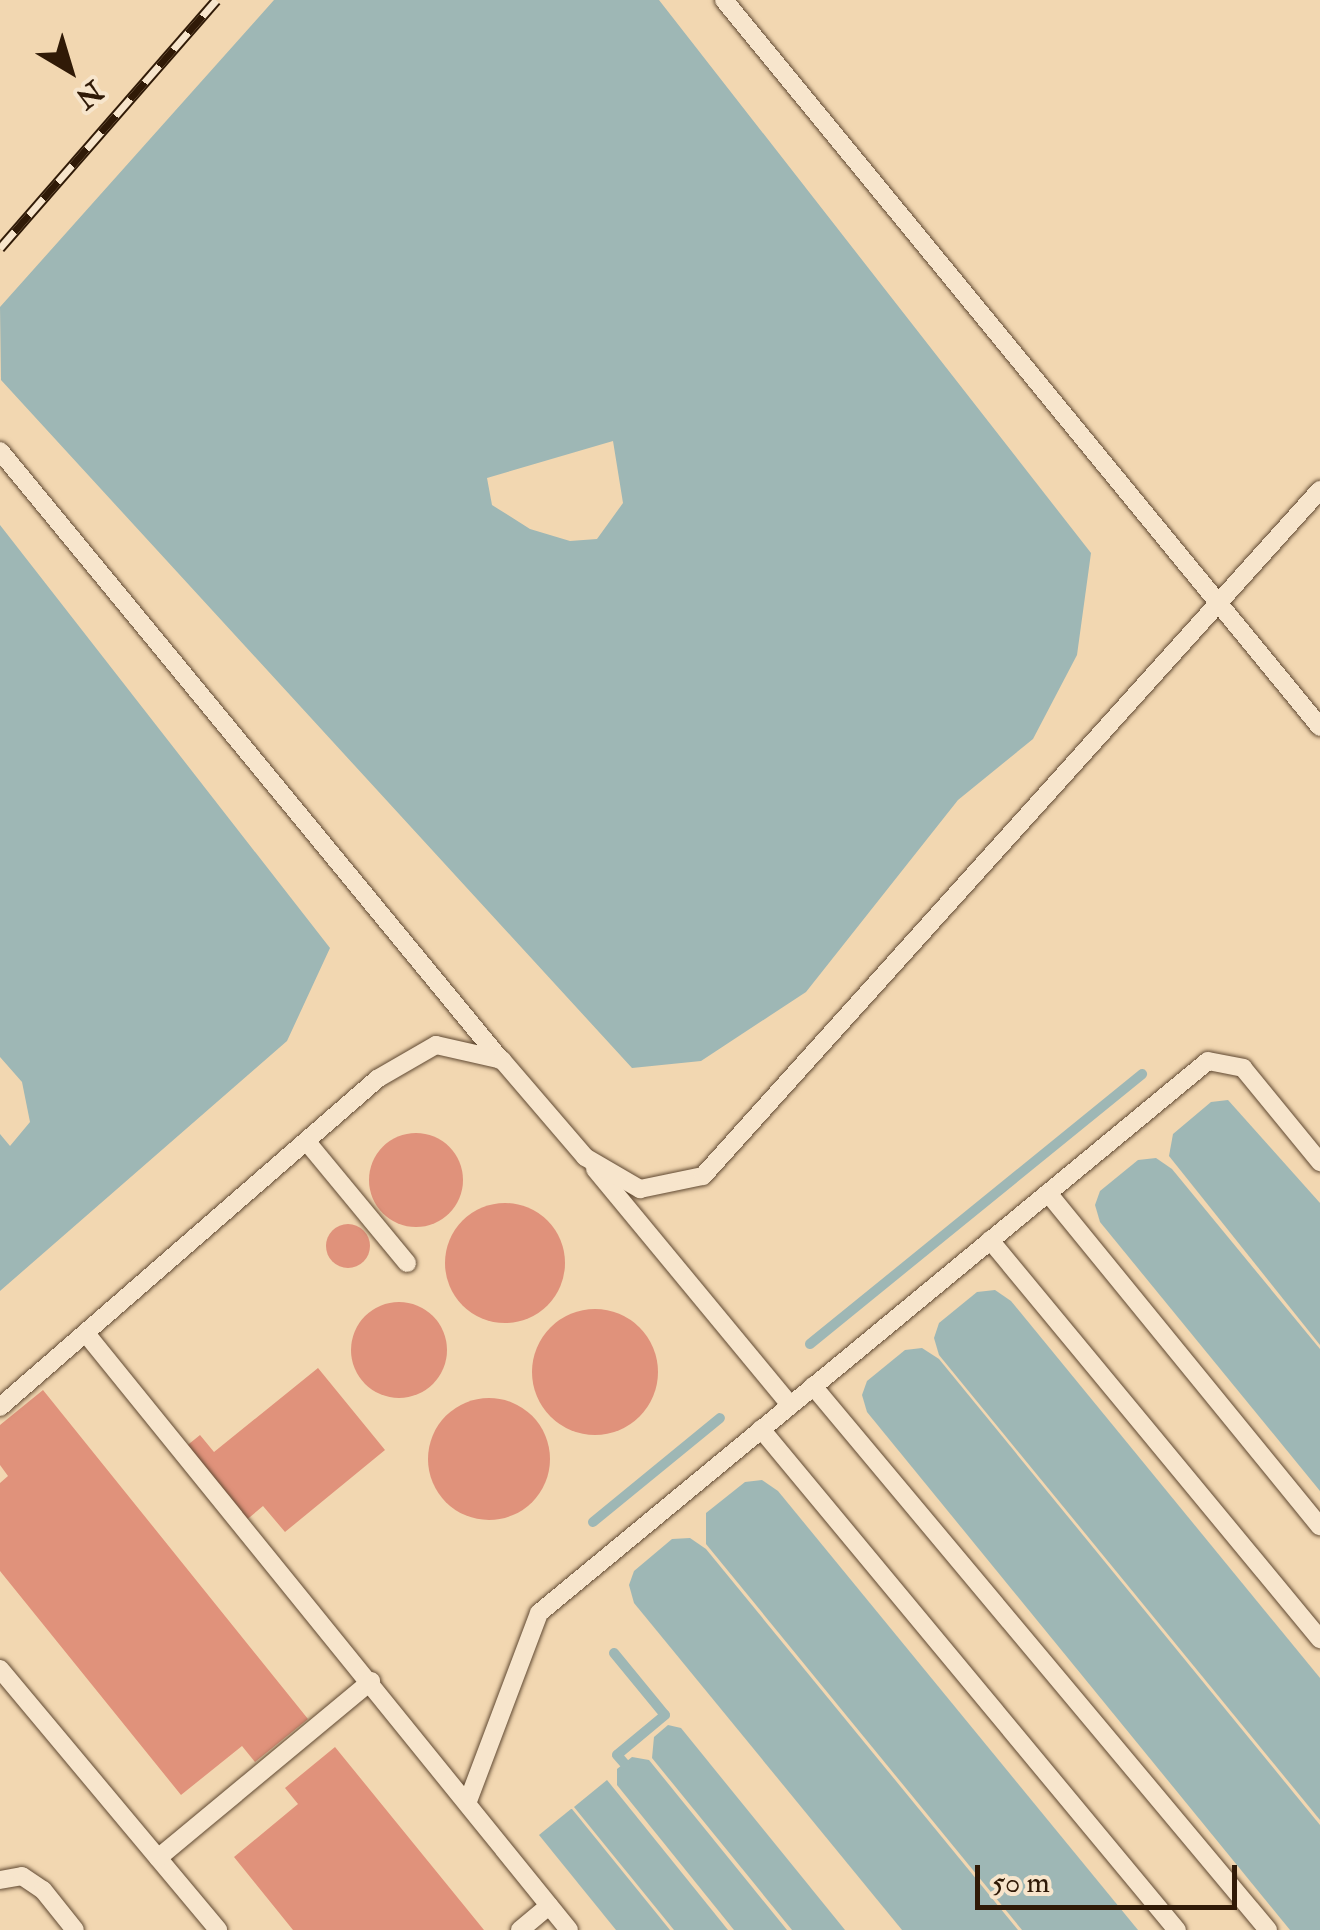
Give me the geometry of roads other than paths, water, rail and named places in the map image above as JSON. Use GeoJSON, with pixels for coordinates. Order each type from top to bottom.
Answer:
{"type":"FeatureCollection","features":[{"type":"Feature","properties":{"kind":"lane"},"geometry":{"type":"LineString","coordinates":[[724,0],[1221,601],[1320,727]]}},
{"type":"Feature","properties":{"kind":"lane"},"geometry":{"type":"LineString","coordinates":[[0,452],[790,1405]]}},
{"type":"Feature","properties":{"kind":"lane"},"geometry":{"type":"LineString","coordinates":[[585,1158],[640,1189],[703,1176],[1320,490]]}},
{"type":"Feature","properties":{"kind":"lane"},"geometry":{"type":"LineString","coordinates":[[0,1408],[88,1336],[378,1079],[436,1045],[502,1060]]}},
{"type":"Feature","properties":{"kind":"lane"},"geometry":{"type":"LineString","coordinates":[[468,1802],[538,1614],[1208,1061],[1243,1068],[1320,1162]]}},
{"type":"Feature","properties":{"kind":"lane"},"geometry":{"type":"LineString","coordinates":[[307,1142],[407,1264]]}},
{"type":"Feature","properties":{"kind":"lane"},"geometry":{"type":"LineString","coordinates":[[1048,1194],[1320,1526]]}},
{"type":"Feature","properties":{"kind":"lane"},"geometry":{"type":"LineString","coordinates":[[990,1240],[1320,1639]]}},
{"type":"Feature","properties":{"kind":"lane"},"geometry":{"type":"LineString","coordinates":[[88,1336],[569,1930]]}},
{"type":"Feature","properties":{"kind":"lane"},"geometry":{"type":"LineString","coordinates":[[813,1386],[1268,1930]]}},
{"type":"Feature","properties":{"kind":"lane"},"geometry":{"type":"LineString","coordinates":[[761,1429],[1176,1930]]}},
{"type":"Feature","properties":{"kind":"lane"},"geometry":{"type":"LineString","coordinates":[[0,1669],[218,1930]]}},
{"type":"Feature","properties":{"kind":"lane"},"geometry":{"type":"LineString","coordinates":[[158,1858],[371,1681]]}},
{"type":"Feature","properties":{"kind":"lane"},"geometry":{"type":"LineString","coordinates":[[0,1880],[22,1876],[43,1890],[75,1930]]}},
{"type":"Feature","properties":{"kind":"lane"},"geometry":{"type":"LineString","coordinates":[[520,1930],[550,1906]]}},
{"type":"Feature","properties":{"kind":"water"},"geometry":{"type":"Polygon","coordinates":[[[274,0],[659,0],[1091,553],[1077,655],[1033,739],[958,800],[806,992],[701,1061],[632,1068],[1,380],[0,307],[274,0]],[[613,441],[487,478],[492,505],[530,529],[570,541],[597,539],[623,503],[613,441]]]}},
{"type":"Feature","properties":{"kind":"water"},"geometry":{"type":"Polygon","coordinates":[[[0,525],[330,948],[287,1041],[0,1291],[0,1134],[10,1146],[30,1122],[22,1082],[0,1057],[0,525]]]}},
{"type":"Feature","properties":{"kind":"water"},"geometry":{"type":"Polygon","coordinates":[[[1228,1100],[1320,1203],[1320,1345],[1169,1156],[1173,1134],[1211,1102],[1228,1100]]]}},
{"type":"Feature","properties":{"kind":"water"},"geometry":{"type":"Polygon","coordinates":[[[1156,1158],[1172,1169],[1320,1349],[1320,1491],[1100,1222],[1095,1205],[1100,1191],[1138,1160],[1156,1158]]]}},
{"type":"Feature","properties":{"kind":"water"},"geometry":{"type":"Polygon","coordinates":[[[995,1290],[1011,1301],[1320,1678],[1320,1820],[939,1355],[934,1338],[939,1323],[977,1292],[995,1290]]]}},
{"type":"Feature","properties":{"kind":"water"},"geometry":{"type":"Polygon","coordinates":[[[922,1348],[939,1359],[1320,1825],[1320,1930],[1290,1930],[867,1412],[862,1395],[867,1381],[905,1350],[922,1348]]]}},
{"type":"Feature","properties":{"kind":"water"},"geometry":{"type":"Polygon","coordinates":[[[762,1480],[778,1491],[1138,1930],[1022,1930],[706,1544],[706,1513],[745,1482],[762,1480]]]}},
{"type":"Feature","properties":{"kind":"water"},"geometry":{"type":"Polygon","coordinates":[[[690,1538],[706,1549],[1018,1930],[902,1930],[634,1603],[629,1585],[634,1571],[672,1539],[690,1538]]]}},
{"type":"Feature","properties":{"kind":"water"},"geometry":{"type":"Polygon","coordinates":[[[668,1725],[681,1728],[845,1930],[792,1930],[652,1758],[654,1737],[668,1725]]]}},
{"type":"Feature","properties":{"kind":"water"},"geometry":{"type":"Polygon","coordinates":[[[632,1757],[649,1760],[787,1930],[734,1930],[617,1785],[617,1769],[632,1757]]]}},
{"type":"Feature","properties":{"kind":"water"},"geometry":{"type":"Polygon","coordinates":[[[607,1780],[728,1930],[674,1930],[574,1807],[607,1780]]]}},
{"type":"Feature","properties":{"kind":"water"},"geometry":{"type":"Polygon","coordinates":[[[572,1809],[670,1930],[616,1930],[539,1835],[572,1809]]]}},
{"type":"Feature","properties":{"kind":"waterway"},"geometry":{"type":"LineString","coordinates":[[810,1344],[1142,1074]]}},
{"type":"Feature","properties":{"kind":"waterway"},"geometry":{"type":"LineString","coordinates":[[593,1522],[720,1418]]}},
{"type":"Feature","properties":{"kind":"waterway"},"geometry":{"type":"LineString","coordinates":[[614,1653],[665,1715],[617,1755],[624,1763]]}},
{"type":"Feature","properties":{"kind":"railway"},"geometry":{"type":"LineString","coordinates":[[0,248],[216,0]]}}]}
